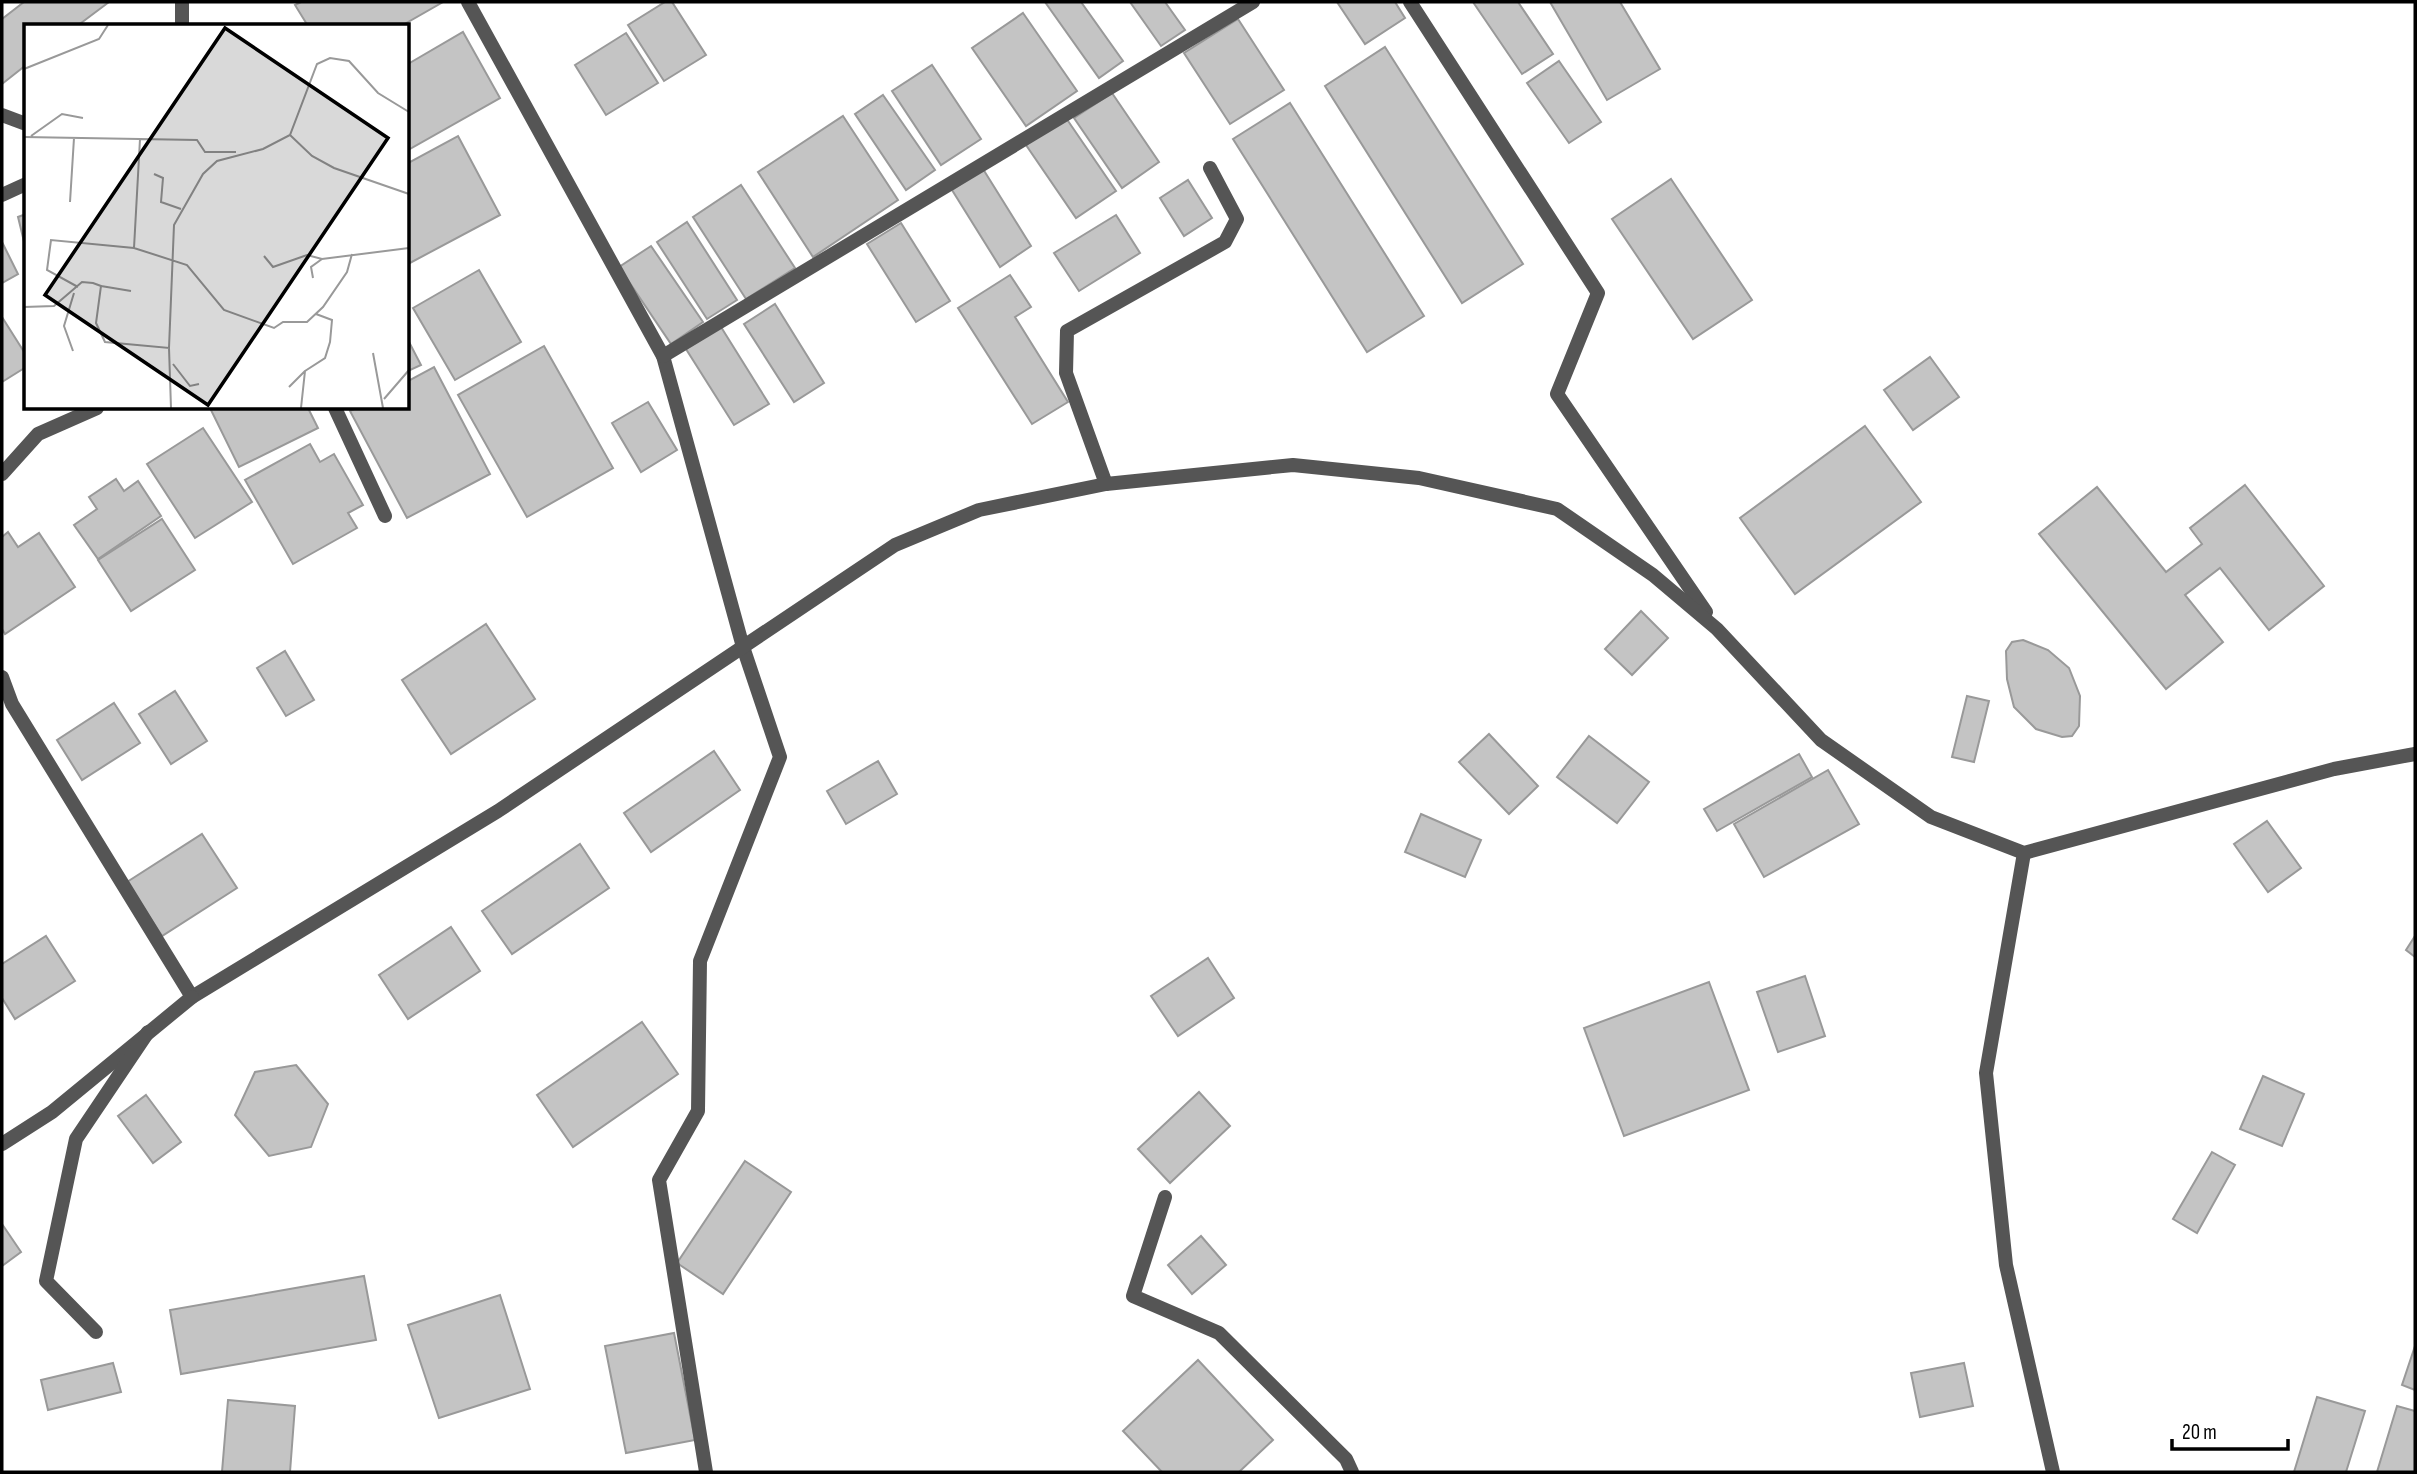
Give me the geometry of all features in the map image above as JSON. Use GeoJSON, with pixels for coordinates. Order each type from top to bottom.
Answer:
{"type":"FeatureCollection","features":[{"type":"Feature","properties":{"kind":"street"},"geometry":{"type":"LineString","coordinates":[[181,2],[183,24]]}},
{"type":"Feature","properties":{"kind":"street"},"geometry":{"type":"LineString","coordinates":[[468,2],[663,356],[743,647],[780,757],[700,961],[698,1111],[659,1180],[706,1472]]}},
{"type":"Feature","properties":{"kind":"street"},"geometry":{"type":"LineString","coordinates":[[663,356],[1253,2]]}},
{"type":"Feature","properties":{"kind":"street"},"geometry":{"type":"LineString","coordinates":[[1410,2],[1598,293],[1557,394],[1717,629]]}},
{"type":"Feature","properties":{"kind":"street"},"geometry":{"type":"LineString","coordinates":[[2,115],[24,123]]}},
{"type":"Feature","properties":{"kind":"street"},"geometry":{"type":"LineString","coordinates":[[1105,484],[1066,373],[1067,331],[1225,242],[1237,219],[1210,168]]}},
{"type":"Feature","properties":{"kind":"street"},"geometry":{"type":"LineString","coordinates":[[2,195],[24,185]]}},
{"type":"Feature","properties":{"kind":"street"},"geometry":{"type":"LineString","coordinates":[[2,474],[38,434],[92,410]]}},
{"type":"Feature","properties":{"kind":"street"},"geometry":{"type":"LineString","coordinates":[[336,410],[385,516]]}},
{"type":"Feature","properties":{"kind":"street"},"geometry":{"type":"LineString","coordinates":[[2,1144],[52,1112],[192,997],[498,811],[895,545],[979,510],[1105,484],[1293,465],[1419,478],[1557,509],[1653,575],[1717,629],[1821,740],[1931,817],[2024,853],[2334,769],[2415,754]]}},
{"type":"Feature","properties":{"kind":"street"},"geometry":{"type":"LineString","coordinates":[[2,677],[12,704],[192,997]]}},
{"type":"Feature","properties":{"kind":"street"},"geometry":{"type":"LineString","coordinates":[[2024,853],[1986,1073],[2006,1265],[2053,1472]]}},
{"type":"Feature","properties":{"kind":"street"},"geometry":{"type":"LineString","coordinates":[[96,1332],[46,1281],[76,1139],[148,1032]]}},
{"type":"Feature","properties":{"kind":"street"},"geometry":{"type":"LineString","coordinates":[[1165,1197],[1133,1296],[1219,1333],[1346,1459],[1352,1472]]}},
{"type":"Feature","properties":{"kind":"building"},"geometry":{"type":"Polygon","coordinates":[[[24,2],[109,2],[80,24],[24,24],[24,67],[2,84],[2,19],[24,2]]]}},
{"type":"Feature","properties":{"kind":"building"},"geometry":{"type":"Polygon","coordinates":[[[301,2],[443,2],[404,24],[307,24],[295,5],[301,2]]]}},
{"type":"Feature","properties":{"kind":"building"},"geometry":{"type":"Polygon","coordinates":[[[665,2],[672,2],[706,55],[664,81],[628,25],[665,2]]]}},
{"type":"Feature","properties":{"kind":"building"},"geometry":{"type":"Polygon","coordinates":[[[1045,2],[1081,2],[1123,61],[1099,78],[1045,2]]]}},
{"type":"Feature","properties":{"kind":"building"},"geometry":{"type":"Polygon","coordinates":[[[1130,2],[1165,2],[1185,30],[1161,46],[1130,2]]]}},
{"type":"Feature","properties":{"kind":"building"},"geometry":{"type":"Polygon","coordinates":[[[1337,2],[1395,2],[1405,18],[1365,44],[1337,2]]]}},
{"type":"Feature","properties":{"kind":"building"},"geometry":{"type":"Polygon","coordinates":[[[1473,2],[1518,2],[1553,54],[1522,74],[1473,2]]]}},
{"type":"Feature","properties":{"kind":"building"},"geometry":{"type":"Polygon","coordinates":[[[1550,2],[1620,2],[1660,69],[1607,100],[1550,2]]]}},
{"type":"Feature","properties":{"kind":"building"},"geometry":{"type":"Polygon","coordinates":[[[1023,13],[1077,91],[1026,126],[972,48],[1023,13]]]}},
{"type":"Feature","properties":{"kind":"building"},"geometry":{"type":"Polygon","coordinates":[[[1238,19],[1284,90],[1230,124],[1184,53],[1238,19]]]}},
{"type":"Feature","properties":{"kind":"building"},"geometry":{"type":"Polygon","coordinates":[[[463,32],[500,98],[410,149],[410,63],[463,32]]]}},
{"type":"Feature","properties":{"kind":"building"},"geometry":{"type":"Polygon","coordinates":[[[626,33],[658,83],[606,115],[575,65],[626,33]]]}},
{"type":"Feature","properties":{"kind":"building"},"geometry":{"type":"Polygon","coordinates":[[[1385,47],[1523,264],[1462,303],[1325,86],[1385,47]]]}},
{"type":"Feature","properties":{"kind":"building"},"geometry":{"type":"Polygon","coordinates":[[[1559,61],[1601,122],[1569,143],[1527,83],[1559,61]]]}},
{"type":"Feature","properties":{"kind":"building"},"geometry":{"type":"Polygon","coordinates":[[[932,65],[981,139],[941,165],[892,91],[932,65]]]}},
{"type":"Feature","properties":{"kind":"building"},"geometry":{"type":"Polygon","coordinates":[[[1112,93],[1159,162],[1122,188],[1074,118],[1112,93]]]}},
{"type":"Feature","properties":{"kind":"building"},"geometry":{"type":"Polygon","coordinates":[[[883,95],[935,170],[906,190],[855,114],[883,95]]]}},
{"type":"Feature","properties":{"kind":"building"},"geometry":{"type":"Polygon","coordinates":[[[1290,103],[1424,316],[1367,352],[1233,139],[1290,103]]]}},
{"type":"Feature","properties":{"kind":"building"},"geometry":{"type":"Polygon","coordinates":[[[843,116],[898,200],[813,257],[758,172],[843,116]]]}},
{"type":"Feature","properties":{"kind":"building"},"geometry":{"type":"Polygon","coordinates":[[[1066,118],[1116,191],[1076,218],[1026,145],[1066,118]]]}},
{"type":"Feature","properties":{"kind":"building"},"geometry":{"type":"Polygon","coordinates":[[[458,136],[500,215],[410,263],[410,162],[458,136]]]}},
{"type":"Feature","properties":{"kind":"building"},"geometry":{"type":"Polygon","coordinates":[[[983,169],[1031,246],[1000,267],[952,190],[983,169]]]}},
{"type":"Feature","properties":{"kind":"building"},"geometry":{"type":"Polygon","coordinates":[[[1671,179],[1752,300],[1693,339],[1612,219],[1671,179]]]}},
{"type":"Feature","properties":{"kind":"building"},"geometry":{"type":"Polygon","coordinates":[[[1188,180],[1212,218],[1184,236],[1160,198],[1188,180]]]}},
{"type":"Feature","properties":{"kind":"building"},"geometry":{"type":"Polygon","coordinates":[[[741,185],[795,268],[746,299],[693,217],[741,185]]]}},
{"type":"Feature","properties":{"kind":"building"},"geometry":{"type":"Polygon","coordinates":[[[24,215],[24,242],[18,217],[24,215]]]}},
{"type":"Feature","properties":{"kind":"building"},"geometry":{"type":"Polygon","coordinates":[[[1116,215],[1140,253],[1079,291],[1054,253],[1116,215]]]}},
{"type":"Feature","properties":{"kind":"building"},"geometry":{"type":"Polygon","coordinates":[[[687,222],[737,300],[707,319],[657,242],[687,222]]]}},
{"type":"Feature","properties":{"kind":"building"},"geometry":{"type":"Polygon","coordinates":[[[901,223],[950,301],[916,322],[867,244],[901,223]]]}},
{"type":"Feature","properties":{"kind":"building"},"geometry":{"type":"Polygon","coordinates":[[[2,242],[18,274],[2,283],[2,242]]]}},
{"type":"Feature","properties":{"kind":"building"},"geometry":{"type":"Polygon","coordinates":[[[651,246],[703,322],[671,344],[619,267],[651,246]]]}},
{"type":"Feature","properties":{"kind":"building"},"geometry":{"type":"Polygon","coordinates":[[[479,270],[521,342],[455,380],[413,308],[479,270]]]}},
{"type":"Feature","properties":{"kind":"building"},"geometry":{"type":"Polygon","coordinates":[[[1010,275],[1031,307],[1015,317],[1068,402],[1032,424],[958,308],[1010,275]]]}},
{"type":"Feature","properties":{"kind":"building"},"geometry":{"type":"Polygon","coordinates":[[[775,304],[824,383],[794,402],[744,324],[775,304]]]}},
{"type":"Feature","properties":{"kind":"building"},"geometry":{"type":"Polygon","coordinates":[[[2,317],[24,352],[24,368],[2,382],[2,317]]]}},
{"type":"Feature","properties":{"kind":"building"},"geometry":{"type":"Polygon","coordinates":[[[721,327],[769,404],[734,425],[686,349],[721,327]]]}},
{"type":"Feature","properties":{"kind":"building"},"geometry":{"type":"Polygon","coordinates":[[[410,344],[421,365],[410,370],[410,344]]]}},
{"type":"Feature","properties":{"kind":"building"},"geometry":{"type":"Polygon","coordinates":[[[544,346],[613,468],[527,517],[458,395],[544,346]]]}},
{"type":"Feature","properties":{"kind":"building"},"geometry":{"type":"Polygon","coordinates":[[[1930,357],[1959,397],[1913,430],[1884,390],[1930,357]]]}},
{"type":"Feature","properties":{"kind":"building"},"geometry":{"type":"Polygon","coordinates":[[[434,367],[490,474],[407,518],[350,411],[410,410],[410,380],[434,367]]]}},
{"type":"Feature","properties":{"kind":"building"},"geometry":{"type":"Polygon","coordinates":[[[648,402],[677,450],[641,472],[612,423],[648,402]]]}},
{"type":"Feature","properties":{"kind":"building"},"geometry":{"type":"Polygon","coordinates":[[[211,410],[309,410],[318,428],[239,467],[211,410]]]}},
{"type":"Feature","properties":{"kind":"building"},"geometry":{"type":"Polygon","coordinates":[[[1865,426],[1921,502],[1795,594],[1740,518],[1865,426]]]}},
{"type":"Feature","properties":{"kind":"building"},"geometry":{"type":"Polygon","coordinates":[[[203,428],[252,502],[195,538],[147,464],[203,428]]]}},
{"type":"Feature","properties":{"kind":"building"},"geometry":{"type":"Polygon","coordinates":[[[310,444],[320,462],[334,454],[363,505],[348,513],[357,528],[293,564],[245,480],[310,444]]]}},
{"type":"Feature","properties":{"kind":"building"},"geometry":{"type":"Polygon","coordinates":[[[116,479],[124,491],[138,481],[161,516],[98,559],[74,525],[97,509],[89,497],[116,479]]]}},
{"type":"Feature","properties":{"kind":"building"},"geometry":{"type":"Polygon","coordinates":[[[2245,485],[2324,586],[2269,630],[2220,568],[2185,595],[2223,642],[2166,689],[2039,534],[2097,487],[2166,572],[2202,544],[2190,528],[2245,485]]]}},
{"type":"Feature","properties":{"kind":"building"},"geometry":{"type":"Polygon","coordinates":[[[162,519],[195,570],[131,611],[98,560],[162,519]]]}},
{"type":"Feature","properties":{"kind":"building"},"geometry":{"type":"Polygon","coordinates":[[[8,532],[18,547],[39,533],[75,587],[5,634],[2,629],[2,537],[8,532]]]}},
{"type":"Feature","properties":{"kind":"building"},"geometry":{"type":"Polygon","coordinates":[[[1641,611],[1668,638],[1632,675],[1605,649],[1641,611]]]}},
{"type":"Feature","properties":{"kind":"building"},"geometry":{"type":"Polygon","coordinates":[[[486,624],[535,699],[451,754],[402,680],[486,624]]]}},
{"type":"Feature","properties":{"kind":"building"},"geometry":{"type":"Polygon","coordinates":[[[2023,640],[2048,650],[2069,668],[2080,696],[2079,726],[2072,736],[2062,737],[2036,729],[2014,707],[2007,679],[2006,651],[2012,642],[2023,640]]]}},
{"type":"Feature","properties":{"kind":"building"},"geometry":{"type":"Polygon","coordinates":[[[285,651],[314,700],[286,716],[257,668],[285,651]]]}},
{"type":"Feature","properties":{"kind":"building"},"geometry":{"type":"Polygon","coordinates":[[[175,691],[207,741],[171,764],[139,714],[175,691]]]}},
{"type":"Feature","properties":{"kind":"building"},"geometry":{"type":"Polygon","coordinates":[[[1967,696],[1989,701],[1974,762],[1952,757],[1967,696]]]}},
{"type":"Feature","properties":{"kind":"building"},"geometry":{"type":"Polygon","coordinates":[[[114,703],[140,743],[82,780],[57,740],[114,703]]]}},
{"type":"Feature","properties":{"kind":"building"},"geometry":{"type":"Polygon","coordinates":[[[1489,734],[1538,786],[1509,814],[1459,762],[1489,734]]]}},
{"type":"Feature","properties":{"kind":"building"},"geometry":{"type":"Polygon","coordinates":[[[1589,736],[1649,782],[1617,823],[1557,777],[1589,736]]]}},
{"type":"Feature","properties":{"kind":"building"},"geometry":{"type":"Polygon","coordinates":[[[714,751],[740,790],[651,852],[624,813],[714,751]]]}},
{"type":"Feature","properties":{"kind":"building"},"geometry":{"type":"Polygon","coordinates":[[[1799,754],[1812,777],[1717,831],[1704,809],[1799,754]]]}},
{"type":"Feature","properties":{"kind":"building"},"geometry":{"type":"Polygon","coordinates":[[[878,761],[897,794],[846,824],[827,791],[878,761]]]}},
{"type":"Feature","properties":{"kind":"building"},"geometry":{"type":"Polygon","coordinates":[[[1828,770],[1859,824],[1764,877],[1734,824],[1828,770]]]}},
{"type":"Feature","properties":{"kind":"building"},"geometry":{"type":"Polygon","coordinates":[[[1421,814],[1481,840],[1465,877],[1405,852],[1421,814]]]}},
{"type":"Feature","properties":{"kind":"building"},"geometry":{"type":"Polygon","coordinates":[[[2267,821],[2301,868],[2268,892],[2234,844],[2267,821]]]}},
{"type":"Feature","properties":{"kind":"building"},"geometry":{"type":"Polygon","coordinates":[[[202,834],[237,888],[162,936],[127,882],[202,834]]]}},
{"type":"Feature","properties":{"kind":"building"},"geometry":{"type":"Polygon","coordinates":[[[580,844],[609,888],[512,954],[482,911],[580,844]]]}},
{"type":"Feature","properties":{"kind":"building"},"geometry":{"type":"Polygon","coordinates":[[[451,927],[480,971],[408,1019],[379,975],[451,927]]]}},
{"type":"Feature","properties":{"kind":"building"},"geometry":{"type":"Polygon","coordinates":[[[46,936],[75,981],[15,1019],[2,998],[2,964],[46,936]]]}},
{"type":"Feature","properties":{"kind":"building"},"geometry":{"type":"Polygon","coordinates":[[[2415,936],[2415,957],[2406,950],[2415,936]]]}},
{"type":"Feature","properties":{"kind":"building"},"geometry":{"type":"Polygon","coordinates":[[[1208,958],[1234,998],[1178,1036],[1151,996],[1208,958]]]}},
{"type":"Feature","properties":{"kind":"building"},"geometry":{"type":"Polygon","coordinates":[[[1805,976],[1825,1036],[1778,1052],[1757,992],[1805,976]]]}},
{"type":"Feature","properties":{"kind":"building"},"geometry":{"type":"Polygon","coordinates":[[[1709,982],[1749,1090],[1624,1136],[1584,1028],[1709,982]]]}},
{"type":"Feature","properties":{"kind":"building"},"geometry":{"type":"Polygon","coordinates":[[[642,1022],[678,1074],[573,1147],[537,1095],[642,1022]]]}},
{"type":"Feature","properties":{"kind":"building"},"geometry":{"type":"Polygon","coordinates":[[[296,1065],[328,1104],[311,1147],[269,1156],[235,1115],[255,1072],[296,1065]]]}},
{"type":"Feature","properties":{"kind":"building"},"geometry":{"type":"Polygon","coordinates":[[[2263,1076],[2304,1094],[2282,1146],[2240,1129],[2263,1076]]]}},
{"type":"Feature","properties":{"kind":"building"},"geometry":{"type":"Polygon","coordinates":[[[1199,1092],[1230,1126],[1170,1183],[1138,1149],[1199,1092]]]}},
{"type":"Feature","properties":{"kind":"building"},"geometry":{"type":"Polygon","coordinates":[[[146,1095],[181,1142],[153,1163],[118,1116],[146,1095]]]}},
{"type":"Feature","properties":{"kind":"building"},"geometry":{"type":"Polygon","coordinates":[[[2212,1152],[2235,1165],[2197,1233],[2173,1219],[2212,1152]]]}},
{"type":"Feature","properties":{"kind":"building"},"geometry":{"type":"Polygon","coordinates":[[[745,1161],[791,1192],[723,1294],[677,1263],[745,1161]]]}},
{"type":"Feature","properties":{"kind":"building"},"geometry":{"type":"Polygon","coordinates":[[[2,1224],[21,1252],[2,1266],[2,1224]]]}},
{"type":"Feature","properties":{"kind":"building"},"geometry":{"type":"Polygon","coordinates":[[[1201,1236],[1226,1265],[1192,1294],[1168,1265],[1201,1236]]]}},
{"type":"Feature","properties":{"kind":"building"},"geometry":{"type":"Polygon","coordinates":[[[364,1276],[376,1340],[181,1374],[170,1310],[364,1276]]]}},
{"type":"Feature","properties":{"kind":"building"},"geometry":{"type":"Polygon","coordinates":[[[500,1295],[530,1389],[439,1418],[408,1325],[500,1295]]]}},
{"type":"Feature","properties":{"kind":"building"},"geometry":{"type":"Polygon","coordinates":[[[674,1333],[695,1440],[626,1453],[605,1346],[674,1333]]]}},
{"type":"Feature","properties":{"kind":"building"},"geometry":{"type":"Polygon","coordinates":[[[2415,1346],[2415,1390],[2402,1385],[2415,1346]]]}},
{"type":"Feature","properties":{"kind":"building"},"geometry":{"type":"Polygon","coordinates":[[[1198,1360],[1273,1440],[1239,1472],[1162,1472],[1123,1431],[1198,1360]]]}},
{"type":"Feature","properties":{"kind":"building"},"geometry":{"type":"Polygon","coordinates":[[[113,1363],[121,1392],[48,1410],[41,1380],[113,1363]]]}},
{"type":"Feature","properties":{"kind":"building"},"geometry":{"type":"Polygon","coordinates":[[[1964,1363],[1973,1406],[1920,1417],[1911,1373],[1964,1363]]]}},
{"type":"Feature","properties":{"kind":"building"},"geometry":{"type":"Polygon","coordinates":[[[2317,1397],[2365,1411],[2346,1472],[2294,1472],[2317,1397]]]}},
{"type":"Feature","properties":{"kind":"building"},"geometry":{"type":"Polygon","coordinates":[[[228,1400],[295,1406],[290,1472],[222,1472],[228,1400]]]}},
{"type":"Feature","properties":{"kind":"building"},"geometry":{"type":"Polygon","coordinates":[[[2397,1406],[2415,1411],[2415,1472],[2377,1472],[2397,1406]]]}}]}
